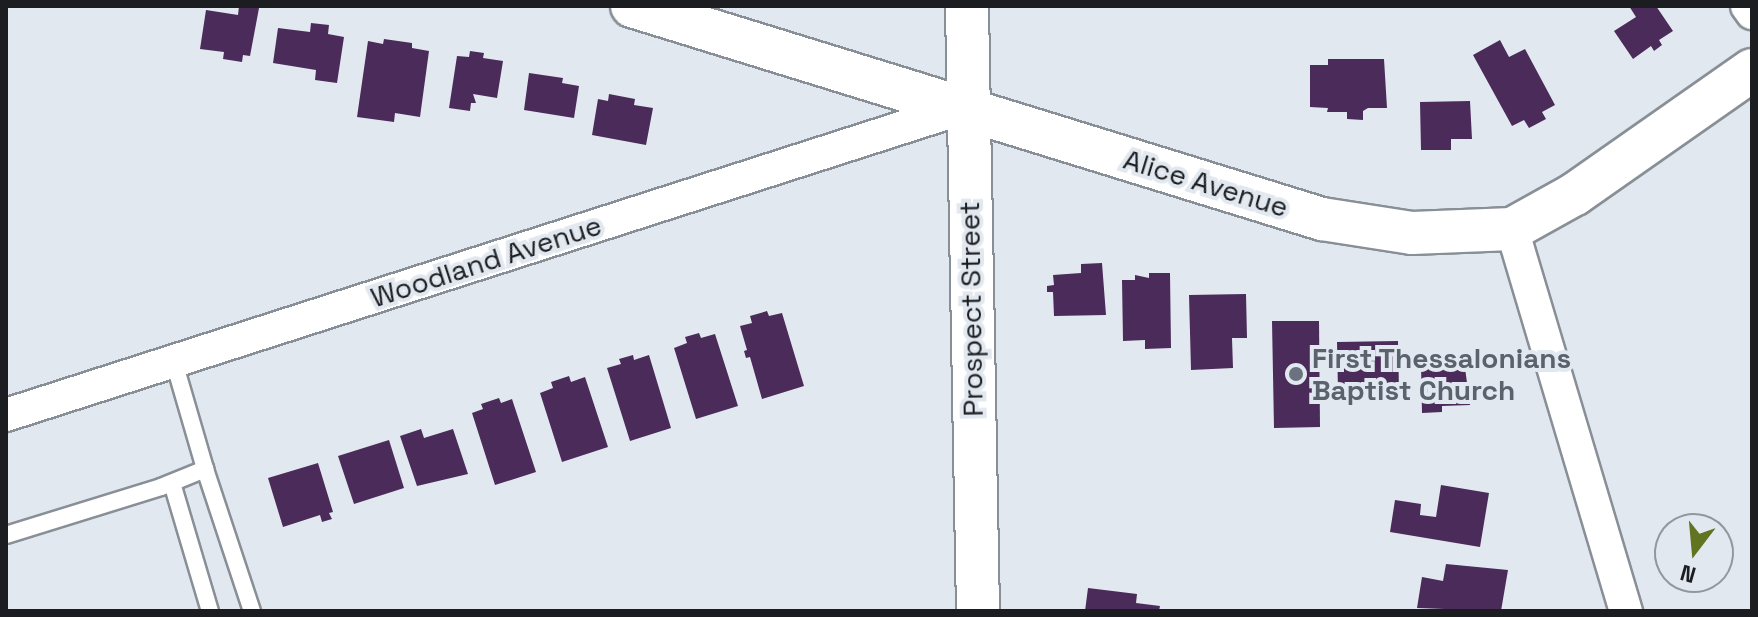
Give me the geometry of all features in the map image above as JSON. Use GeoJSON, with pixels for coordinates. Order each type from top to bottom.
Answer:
{"type":"FeatureCollection","features":[{"type":"Feature","properties":{"kind":"street","name":"Alice Avenue"},"geometry":{"type":"LineString","coordinates":[[632,6],[1322,219],[1412,233],[1512,229],[1575,194],[1752,70]]}},
{"type":"Feature","properties":{"kind":"street","name":"Prospect Street"},"geometry":{"type":"LineString","coordinates":[[967,6],[966,107],[978,611]]}},
{"type":"Feature","properties":{"kind":"street"},"geometry":{"type":"LineString","coordinates":[[1747,6],[1752,13]]}},
{"type":"Feature","properties":{"kind":"street","name":"Woodland Avenue"},"geometry":{"type":"LineString","coordinates":[[6,415],[966,107]]}},
{"type":"Feature","properties":{"kind":"street"},"geometry":{"type":"LineString","coordinates":[[1512,229],[1626,611]]}},
{"type":"Feature","properties":{"kind":"lane"},"geometry":{"type":"LineString","coordinates":[[174,362],[205,469],[252,611]]}},
{"type":"Feature","properties":{"kind":"lane"},"geometry":{"type":"LineString","coordinates":[[6,535],[172,483],[205,469]]}},
{"type":"Feature","properties":{"kind":"lane"},"geometry":{"type":"LineString","coordinates":[[172,483],[210,611]]}},
{"type":"Feature","properties":{"kind":"building"},"geometry":{"type":"Polygon","coordinates":[[[239,6],[259,8],[250,56],[243,55],[242,62],[223,59],[224,52],[200,49],[206,10],[238,15],[239,6]]]}},
{"type":"Feature","properties":{"kind":"building"},"geometry":{"type":"Polygon","coordinates":[[[1629,6],[1656,6],[1673,31],[1659,40],[1662,45],[1654,51],[1651,46],[1633,59],[1614,31],[1636,17],[1629,6]]]}},
{"type":"Feature","properties":{"kind":"building"},"geometry":{"type":"Polygon","coordinates":[[[311,23],[329,25],[328,34],[344,37],[337,83],[315,80],[316,70],[273,63],[278,28],[310,32],[311,23]]]}},
{"type":"Feature","properties":{"kind":"building"},"geometry":{"type":"Polygon","coordinates":[[[384,39],[412,43],[412,48],[429,51],[420,117],[395,113],[394,122],[357,117],[368,41],[383,44],[384,39]]]}},
{"type":"Feature","properties":{"kind":"building"},"geometry":{"type":"Polygon","coordinates":[[[1500,40],[1509,57],[1525,49],[1555,105],[1542,112],[1546,119],[1529,128],[1524,120],[1512,126],[1473,55],[1500,40]]]}},
{"type":"Feature","properties":{"kind":"building"},"geometry":{"type":"Polygon","coordinates":[[[470,51],[484,53],[483,58],[503,61],[497,98],[473,94],[476,103],[471,103],[470,111],[449,108],[457,56],[469,57],[470,51]]]}},
{"type":"Feature","properties":{"kind":"building"},"geometry":{"type":"Polygon","coordinates":[[[1328,59],[1384,59],[1387,108],[1368,108],[1363,111],[1363,120],[1347,119],[1347,112],[1327,112],[1328,108],[1310,107],[1310,65],[1328,65],[1328,59]]]}},
{"type":"Feature","properties":{"kind":"building"},"geometry":{"type":"Polygon","coordinates":[[[529,73],[563,78],[562,83],[579,86],[574,118],[524,110],[529,73]]]}},
{"type":"Feature","properties":{"kind":"building"},"geometry":{"type":"Polygon","coordinates":[[[609,94],[635,99],[634,105],[653,108],[646,145],[592,135],[598,99],[608,101],[609,94]]]}},
{"type":"Feature","properties":{"kind":"building"},"geometry":{"type":"Polygon","coordinates":[[[1470,101],[1472,139],[1451,139],[1451,150],[1421,150],[1420,102],[1470,101]]]}},
{"type":"Feature","properties":{"kind":"building"},"geometry":{"type":"Polygon","coordinates":[[[1102,263],[1106,315],[1054,316],[1053,292],[1047,292],[1047,286],[1054,285],[1053,275],[1081,273],[1081,264],[1102,263]]]}},
{"type":"Feature","properties":{"kind":"building"},"geometry":{"type":"Polygon","coordinates":[[[1149,273],[1170,273],[1171,348],[1145,349],[1145,340],[1123,341],[1122,280],[1135,280],[1135,275],[1149,278],[1149,273]]]}},
{"type":"Feature","properties":{"kind":"building"},"geometry":{"type":"Polygon","coordinates":[[[1246,294],[1247,338],[1232,338],[1233,368],[1191,370],[1189,295],[1246,294]]]}},
{"type":"Feature","properties":{"kind":"building"},"geometry":{"type":"Polygon","coordinates":[[[767,311],[769,316],[782,313],[804,386],[762,399],[750,357],[746,358],[744,351],[747,350],[740,326],[752,323],[750,316],[767,311]]]}},
{"type":"Feature","properties":{"kind":"building","name":"First Thessalonians Baptist Church"},"geometry":{"type":"Polygon","coordinates":[[[1272,321],[1319,321],[1320,427],[1274,428],[1272,321]]]}},
{"type":"Feature","properties":{"kind":"building"},"geometry":{"type":"Polygon","coordinates":[[[699,333],[701,338],[715,334],[738,406],[696,419],[674,348],[687,343],[685,337],[699,333]]]}},
{"type":"Feature","properties":{"kind":"building"},"geometry":{"type":"Polygon","coordinates":[[[1398,341],[1399,390],[1338,391],[1337,342],[1398,341]]]}},
{"type":"Feature","properties":{"kind":"building"},"geometry":{"type":"Polygon","coordinates":[[[633,355],[634,360],[649,355],[671,428],[630,441],[607,368],[621,364],[619,359],[633,355]]]}},
{"type":"Feature","properties":{"kind":"building"},"geometry":{"type":"Polygon","coordinates":[[[1452,358],[1454,369],[1465,368],[1470,405],[1442,406],[1442,412],[1422,413],[1421,364],[1442,363],[1444,359],[1452,358]]]}},
{"type":"Feature","properties":{"kind":"building"},"geometry":{"type":"Polygon","coordinates":[[[569,376],[571,382],[585,377],[608,447],[562,462],[540,393],[553,388],[551,382],[569,376]]]}},
{"type":"Feature","properties":{"kind":"building"},"geometry":{"type":"Polygon","coordinates":[[[499,398],[501,403],[512,399],[536,472],[495,485],[472,413],[483,409],[481,404],[499,398]]]}},
{"type":"Feature","properties":{"kind":"building"},"geometry":{"type":"Polygon","coordinates":[[[421,429],[424,438],[453,429],[468,474],[417,486],[400,436],[421,429]]]}},
{"type":"Feature","properties":{"kind":"building"},"geometry":{"type":"Polygon","coordinates":[[[389,440],[404,488],[354,504],[338,456],[389,440]]]}},
{"type":"Feature","properties":{"kind":"building"},"geometry":{"type":"Polygon","coordinates":[[[318,463],[333,512],[329,513],[332,519],[322,522],[320,515],[283,527],[268,478],[318,463]]]}},
{"type":"Feature","properties":{"kind":"building"},"geometry":{"type":"Polygon","coordinates":[[[1441,485],[1489,493],[1480,547],[1390,532],[1395,500],[1421,504],[1420,515],[1436,517],[1441,485]]]}},
{"type":"Feature","properties":{"kind":"building"},"geometry":{"type":"Polygon","coordinates":[[[1446,564],[1508,570],[1501,611],[1417,608],[1422,577],[1443,581],[1446,564]]]}},
{"type":"Feature","properties":{"kind":"building"},"geometry":{"type":"Polygon","coordinates":[[[1088,588],[1137,594],[1136,603],[1160,606],[1159,611],[1085,611],[1088,588]]]}},
{"type":"Feature","properties":{"kind":"place","name":"First Thessalonians Baptist Church"},"geometry":{"type":"Point","coordinates":[1296,374]}}]}
